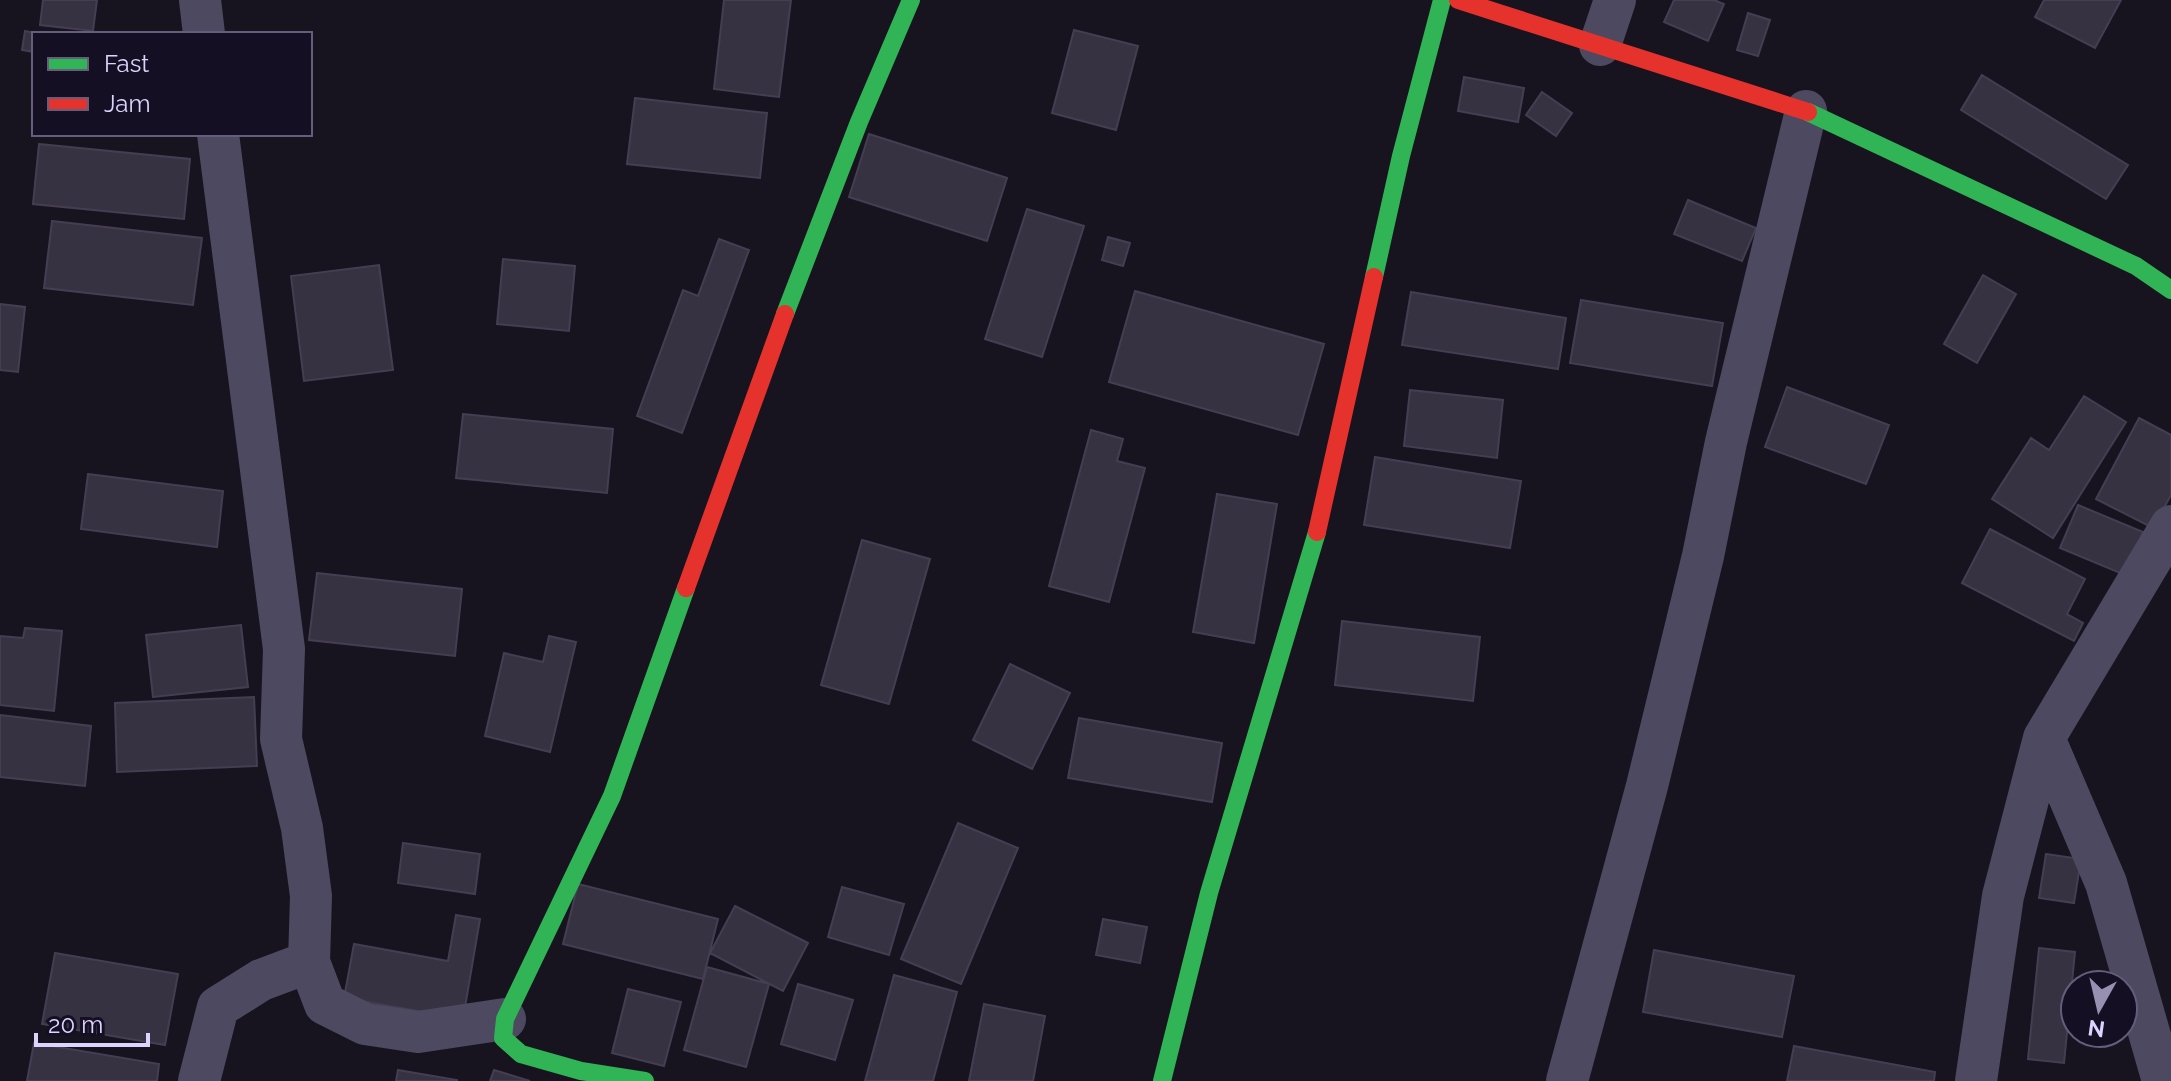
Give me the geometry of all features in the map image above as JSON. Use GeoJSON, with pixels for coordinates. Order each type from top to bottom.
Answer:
{"type":"FeatureCollection","features":[{"type":"Feature","properties":{"kind":"street"},"geometry":{"type":"LineString","coordinates":[[200,0],[204,32]]}},
{"type":"Feature","properties":{"kind":"street"},"geometry":{"type":"LineString","coordinates":[[645,1081],[581,1071],[521,1054],[503,1038],[505,1019],[612,796],[757,388],[859,122],[911,0]]}},
{"type":"Feature","properties":{"kind":"street"},"geometry":{"type":"LineString","coordinates":[[1162,1081],[1209,893],[1319,525],[1401,156],[1442,0]]}},
{"type":"Feature","properties":{"kind":"street"},"geometry":{"type":"LineString","coordinates":[[1458,0],[1806,111],[2136,266],[2171,290]]}},
{"type":"Feature","properties":{"kind":"street"},"geometry":{"type":"LineString","coordinates":[[1600,45],[1615,0]]}},
{"type":"Feature","properties":{"kind":"street"},"geometry":{"type":"LineString","coordinates":[[1567,1081],[1651,771],[1806,111]]}},
{"type":"Feature","properties":{"kind":"street"},"geometry":{"type":"LineString","coordinates":[[218,136],[284,649],[281,739],[302,828],[311,896],[309,962],[325,1004],[365,1024],[418,1032],[505,1019]]}},
{"type":"Feature","properties":{"kind":"street"},"geometry":{"type":"LineString","coordinates":[[1976,1081],[2003,896],[2044,738],[2171,526]]}},
{"type":"Feature","properties":{"kind":"street"},"geometry":{"type":"LineString","coordinates":[[2044,738],[2106,883],[2163,1081]]}},
{"type":"Feature","properties":{"kind":"street"},"geometry":{"type":"LineString","coordinates":[[199,1081],[218,1007],[261,980],[309,962]]}},
{"type":"Feature","properties":{"kind":"building"},"geometry":{"type":"Polygon","coordinates":[[[43,0],[97,0],[93,31],[40,25],[43,0]]]}},
{"type":"Feature","properties":{"kind":"building"},"geometry":{"type":"Polygon","coordinates":[[[724,0],[791,0],[779,97],[714,89],[724,0]]]}},
{"type":"Feature","properties":{"kind":"building"},"geometry":{"type":"Polygon","coordinates":[[[1674,0],[1714,0],[1724,4],[1708,41],[1664,22],[1674,0]]]}},
{"type":"Feature","properties":{"kind":"building"},"geometry":{"type":"Polygon","coordinates":[[[2044,0],[2121,0],[2095,48],[2035,17],[2044,0]]]}},
{"type":"Feature","properties":{"kind":"building"},"geometry":{"type":"Polygon","coordinates":[[[1748,13],[1770,20],[1758,56],[1737,50],[1748,13]]]}},
{"type":"Feature","properties":{"kind":"building"},"geometry":{"type":"Polygon","coordinates":[[[1074,30],[1138,46],[1116,130],[1052,113],[1074,30]]]}},
{"type":"Feature","properties":{"kind":"building"},"geometry":{"type":"Polygon","coordinates":[[[25,31],[32,32],[32,52],[22,50],[25,31]]]}},
{"type":"Feature","properties":{"kind":"building"},"geometry":{"type":"Polygon","coordinates":[[[1982,75],[2128,165],[2106,199],[1961,110],[1982,75]]]}},
{"type":"Feature","properties":{"kind":"building"},"geometry":{"type":"Polygon","coordinates":[[[1464,77],[1524,88],[1518,122],[1458,111],[1464,77]]]}},
{"type":"Feature","properties":{"kind":"building"},"geometry":{"type":"Polygon","coordinates":[[[1542,92],[1572,113],[1556,136],[1526,115],[1542,92]]]}},
{"type":"Feature","properties":{"kind":"building"},"geometry":{"type":"Polygon","coordinates":[[[635,98],[767,113],[760,178],[627,164],[635,98]]]}},
{"type":"Feature","properties":{"kind":"building"},"geometry":{"type":"Polygon","coordinates":[[[869,134],[1007,178],[987,241],[849,197],[869,134]]]}},
{"type":"Feature","properties":{"kind":"building"},"geometry":{"type":"Polygon","coordinates":[[[39,144],[190,159],[184,219],[33,204],[39,144]]]}},
{"type":"Feature","properties":{"kind":"building"},"geometry":{"type":"Polygon","coordinates":[[[1688,200],[1756,228],[1742,261],[1674,234],[1688,200]]]}},
{"type":"Feature","properties":{"kind":"building"},"geometry":{"type":"Polygon","coordinates":[[[1027,209],[1084,226],[1042,357],[985,339],[1027,209]]]}},
{"type":"Feature","properties":{"kind":"building"},"geometry":{"type":"Polygon","coordinates":[[[52,221],[202,238],[193,305],[44,288],[52,221]]]}},
{"type":"Feature","properties":{"kind":"building"},"geometry":{"type":"Polygon","coordinates":[[[1108,237],[1130,243],[1123,266],[1102,260],[1108,237]]]}},
{"type":"Feature","properties":{"kind":"building"},"geometry":{"type":"Polygon","coordinates":[[[719,239],[749,250],[682,433],[637,416],[683,290],[698,296],[719,239]]]}},
{"type":"Feature","properties":{"kind":"building"},"geometry":{"type":"Polygon","coordinates":[[[503,259],[575,266],[569,331],[497,324],[503,259]]]}},
{"type":"Feature","properties":{"kind":"building"},"geometry":{"type":"Polygon","coordinates":[[[379,265],[393,370],[304,381],[291,276],[379,265]]]}},
{"type":"Feature","properties":{"kind":"building"},"geometry":{"type":"Polygon","coordinates":[[[1983,275],[2016,294],[1977,363],[1944,344],[1983,275]]]}},
{"type":"Feature","properties":{"kind":"building"},"geometry":{"type":"Polygon","coordinates":[[[1135,291],[1324,344],[1298,435],[1109,382],[1135,291]]]}},
{"type":"Feature","properties":{"kind":"building"},"geometry":{"type":"Polygon","coordinates":[[[1411,292],[1566,318],[1558,369],[1402,345],[1411,292]]]}},
{"type":"Feature","properties":{"kind":"building"},"geometry":{"type":"Polygon","coordinates":[[[1581,300],[1723,323],[1712,386],[1570,363],[1581,300]]]}},
{"type":"Feature","properties":{"kind":"building"},"geometry":{"type":"Polygon","coordinates":[[[0,304],[25,307],[18,372],[0,370],[0,304]]]}},
{"type":"Feature","properties":{"kind":"building"},"geometry":{"type":"Polygon","coordinates":[[[1787,387],[1889,425],[1866,484],[1765,447],[1787,387]]]}},
{"type":"Feature","properties":{"kind":"building"},"geometry":{"type":"Polygon","coordinates":[[[1410,390],[1503,400],[1497,458],[1404,446],[1410,390]]]}},
{"type":"Feature","properties":{"kind":"building"},"geometry":{"type":"Polygon","coordinates":[[[2084,396],[2126,422],[2053,538],[1992,499],[2031,438],[2049,450],[2084,396]]]}},
{"type":"Feature","properties":{"kind":"building"},"geometry":{"type":"Polygon","coordinates":[[[463,414],[613,429],[607,493],[456,478],[463,414]]]}},
{"type":"Feature","properties":{"kind":"building"},"geometry":{"type":"Polygon","coordinates":[[[2139,418],[2171,435],[2171,495],[2153,528],[2096,499],[2139,418]]]}},
{"type":"Feature","properties":{"kind":"building"},"geometry":{"type":"Polygon","coordinates":[[[1091,430],[1123,439],[1117,461],[1145,468],[1109,602],[1049,586],[1091,430]]]}},
{"type":"Feature","properties":{"kind":"building"},"geometry":{"type":"Polygon","coordinates":[[[1375,457],[1521,481],[1510,548],[1364,525],[1375,457]]]}},
{"type":"Feature","properties":{"kind":"building"},"geometry":{"type":"Polygon","coordinates":[[[88,474],[223,491],[217,547],[81,529],[88,474]]]}},
{"type":"Feature","properties":{"kind":"building"},"geometry":{"type":"Polygon","coordinates":[[[1217,494],[1277,504],[1254,643],[1193,632],[1217,494]]]}},
{"type":"Feature","properties":{"kind":"building"},"geometry":{"type":"Polygon","coordinates":[[[2078,505],[2143,532],[2125,575],[2060,548],[2078,505]]]}},
{"type":"Feature","properties":{"kind":"building"},"geometry":{"type":"Polygon","coordinates":[[[1990,529],[2085,579],[2067,614],[2083,623],[2074,641],[1962,583],[1990,529]]]}},
{"type":"Feature","properties":{"kind":"building"},"geometry":{"type":"Polygon","coordinates":[[[862,540],[930,559],[889,704],[821,685],[862,540]]]}},
{"type":"Feature","properties":{"kind":"building"},"geometry":{"type":"Polygon","coordinates":[[[317,573],[462,589],[455,656],[309,640],[317,573]]]}},
{"type":"Feature","properties":{"kind":"building"},"geometry":{"type":"Polygon","coordinates":[[[1342,621],[1480,637],[1473,701],[1335,685],[1342,621]]]}},
{"type":"Feature","properties":{"kind":"building"},"geometry":{"type":"Polygon","coordinates":[[[241,625],[248,687],[153,697],[146,635],[241,625]]]}},
{"type":"Feature","properties":{"kind":"building"},"geometry":{"type":"Polygon","coordinates":[[[25,628],[62,631],[54,711],[0,705],[0,636],[23,638],[25,628]]]}},
{"type":"Feature","properties":{"kind":"building"},"geometry":{"type":"Polygon","coordinates":[[[549,636],[576,642],[550,752],[485,736],[504,653],[543,662],[549,636]]]}},
{"type":"Feature","properties":{"kind":"building"},"geometry":{"type":"Polygon","coordinates":[[[1010,664],[1070,693],[1032,769],[973,740],[1010,664]]]}},
{"type":"Feature","properties":{"kind":"building"},"geometry":{"type":"Polygon","coordinates":[[[254,697],[257,766],[117,772],[115,703],[254,697]]]}},
{"type":"Feature","properties":{"kind":"building"},"geometry":{"type":"Polygon","coordinates":[[[0,715],[91,726],[85,786],[0,777],[0,715]]]}},
{"type":"Feature","properties":{"kind":"building"},"geometry":{"type":"Polygon","coordinates":[[[1079,718],[1222,743],[1212,802],[1068,778],[1079,718]]]}},
{"type":"Feature","properties":{"kind":"building"},"geometry":{"type":"Polygon","coordinates":[[[958,823],[1018,848],[961,984],[901,959],[958,823]]]}},
{"type":"Feature","properties":{"kind":"building"},"geometry":{"type":"Polygon","coordinates":[[[403,843],[480,854],[475,894],[398,883],[403,843]]]}},
{"type":"Feature","properties":{"kind":"building"},"geometry":{"type":"Polygon","coordinates":[[[2046,854],[2081,859],[2074,903],[2039,898],[2046,854]]]}},
{"type":"Feature","properties":{"kind":"building"},"geometry":{"type":"Polygon","coordinates":[[[578,884],[718,919],[703,979],[563,944],[578,884]]]}},
{"type":"Feature","properties":{"kind":"building"},"geometry":{"type":"Polygon","coordinates":[[[842,887],[904,904],[889,955],[828,937],[842,887]]]}},
{"type":"Feature","properties":{"kind":"building"},"geometry":{"type":"Polygon","coordinates":[[[735,906],[808,943],[783,991],[710,953],[735,906]]]}},
{"type":"Feature","properties":{"kind":"building"},"geometry":{"type":"Polygon","coordinates":[[[456,915],[480,919],[463,1019],[344,998],[354,944],[448,961],[456,915]]]}},
{"type":"Feature","properties":{"kind":"building"},"geometry":{"type":"Polygon","coordinates":[[[1103,919],[1147,927],[1140,963],[1096,955],[1103,919]]]}},
{"type":"Feature","properties":{"kind":"building"},"geometry":{"type":"Polygon","coordinates":[[[2039,948],[2075,952],[2073,969],[2059,969],[2059,1049],[2065,1049],[2064,1063],[2028,1059],[2039,948]]]}},
{"type":"Feature","properties":{"kind":"building"},"geometry":{"type":"Polygon","coordinates":[[[1654,950],[1794,976],[1782,1037],[1643,1012],[1654,950]]]}},
{"type":"Feature","properties":{"kind":"building"},"geometry":{"type":"Polygon","coordinates":[[[55,953],[178,974],[165,1045],[42,1024],[55,953]]]}},
{"type":"Feature","properties":{"kind":"building"},"geometry":{"type":"Polygon","coordinates":[[[707,967],[769,984],[746,1067],[684,1050],[707,967]]]}},
{"type":"Feature","properties":{"kind":"building"},"geometry":{"type":"Polygon","coordinates":[[[894,975],[957,992],[933,1081],[865,1081],[894,975]]]}},
{"type":"Feature","properties":{"kind":"building"},"geometry":{"type":"Polygon","coordinates":[[[798,984],[853,1000],[835,1060],[781,1044],[798,984]]]}},
{"type":"Feature","properties":{"kind":"building"},"geometry":{"type":"Polygon","coordinates":[[[628,989],[681,1002],[664,1066],[612,1053],[628,989]]]}},
{"type":"Feature","properties":{"kind":"building"},"geometry":{"type":"Polygon","coordinates":[[[984,1004],[1045,1016],[1033,1081],[969,1081],[984,1004]]]}},
{"type":"Feature","properties":{"kind":"building"},"geometry":{"type":"Polygon","coordinates":[[[34,1043],[159,1064],[157,1081],[27,1081],[34,1043]]]}},
{"type":"Feature","properties":{"kind":"building"},"geometry":{"type":"Polygon","coordinates":[[[1794,1046],[1935,1072],[1934,1081],[1787,1081],[1794,1046]]]}},
{"type":"Feature","properties":{"kind":"building"},"geometry":{"type":"Polygon","coordinates":[[[398,1070],[457,1080],[457,1081],[396,1081],[398,1070]]]}},
{"type":"Feature","properties":{"kind":"building"},"geometry":{"type":"Polygon","coordinates":[[[494,1070],[530,1081],[490,1081],[494,1070]]]}},
{"type":"Feature","properties":{"kind":"traffic: fast"},"geometry":{"type":"LineString","coordinates":[[785,314],[859,122],[911,0]]}},
{"type":"Feature","properties":{"kind":"traffic: fast"},"geometry":{"type":"LineString","coordinates":[[1374,277],[1401,156],[1442,0]]}},
{"type":"Feature","properties":{"kind":"traffic: fast"},"geometry":{"type":"LineString","coordinates":[[1808,112],[2136,266],[2171,290]]}},
{"type":"Feature","properties":{"kind":"traffic: fast"},"geometry":{"type":"LineString","coordinates":[[1162,1081],[1209,893],[1317,532]]}},
{"type":"Feature","properties":{"kind":"traffic: fast"},"geometry":{"type":"LineString","coordinates":[[645,1081],[581,1071],[521,1054],[503,1038],[505,1019],[612,796],[686,588]]}},
{"type":"Feature","properties":{"kind":"traffic: jam"},"geometry":{"type":"LineString","coordinates":[[1458,0],[1808,112]]}},
{"type":"Feature","properties":{"kind":"traffic: jam"},"geometry":{"type":"LineString","coordinates":[[1317,532],[1374,277]]}},
{"type":"Feature","properties":{"kind":"traffic: jam"},"geometry":{"type":"LineString","coordinates":[[686,588],[785,314]]}}]}
